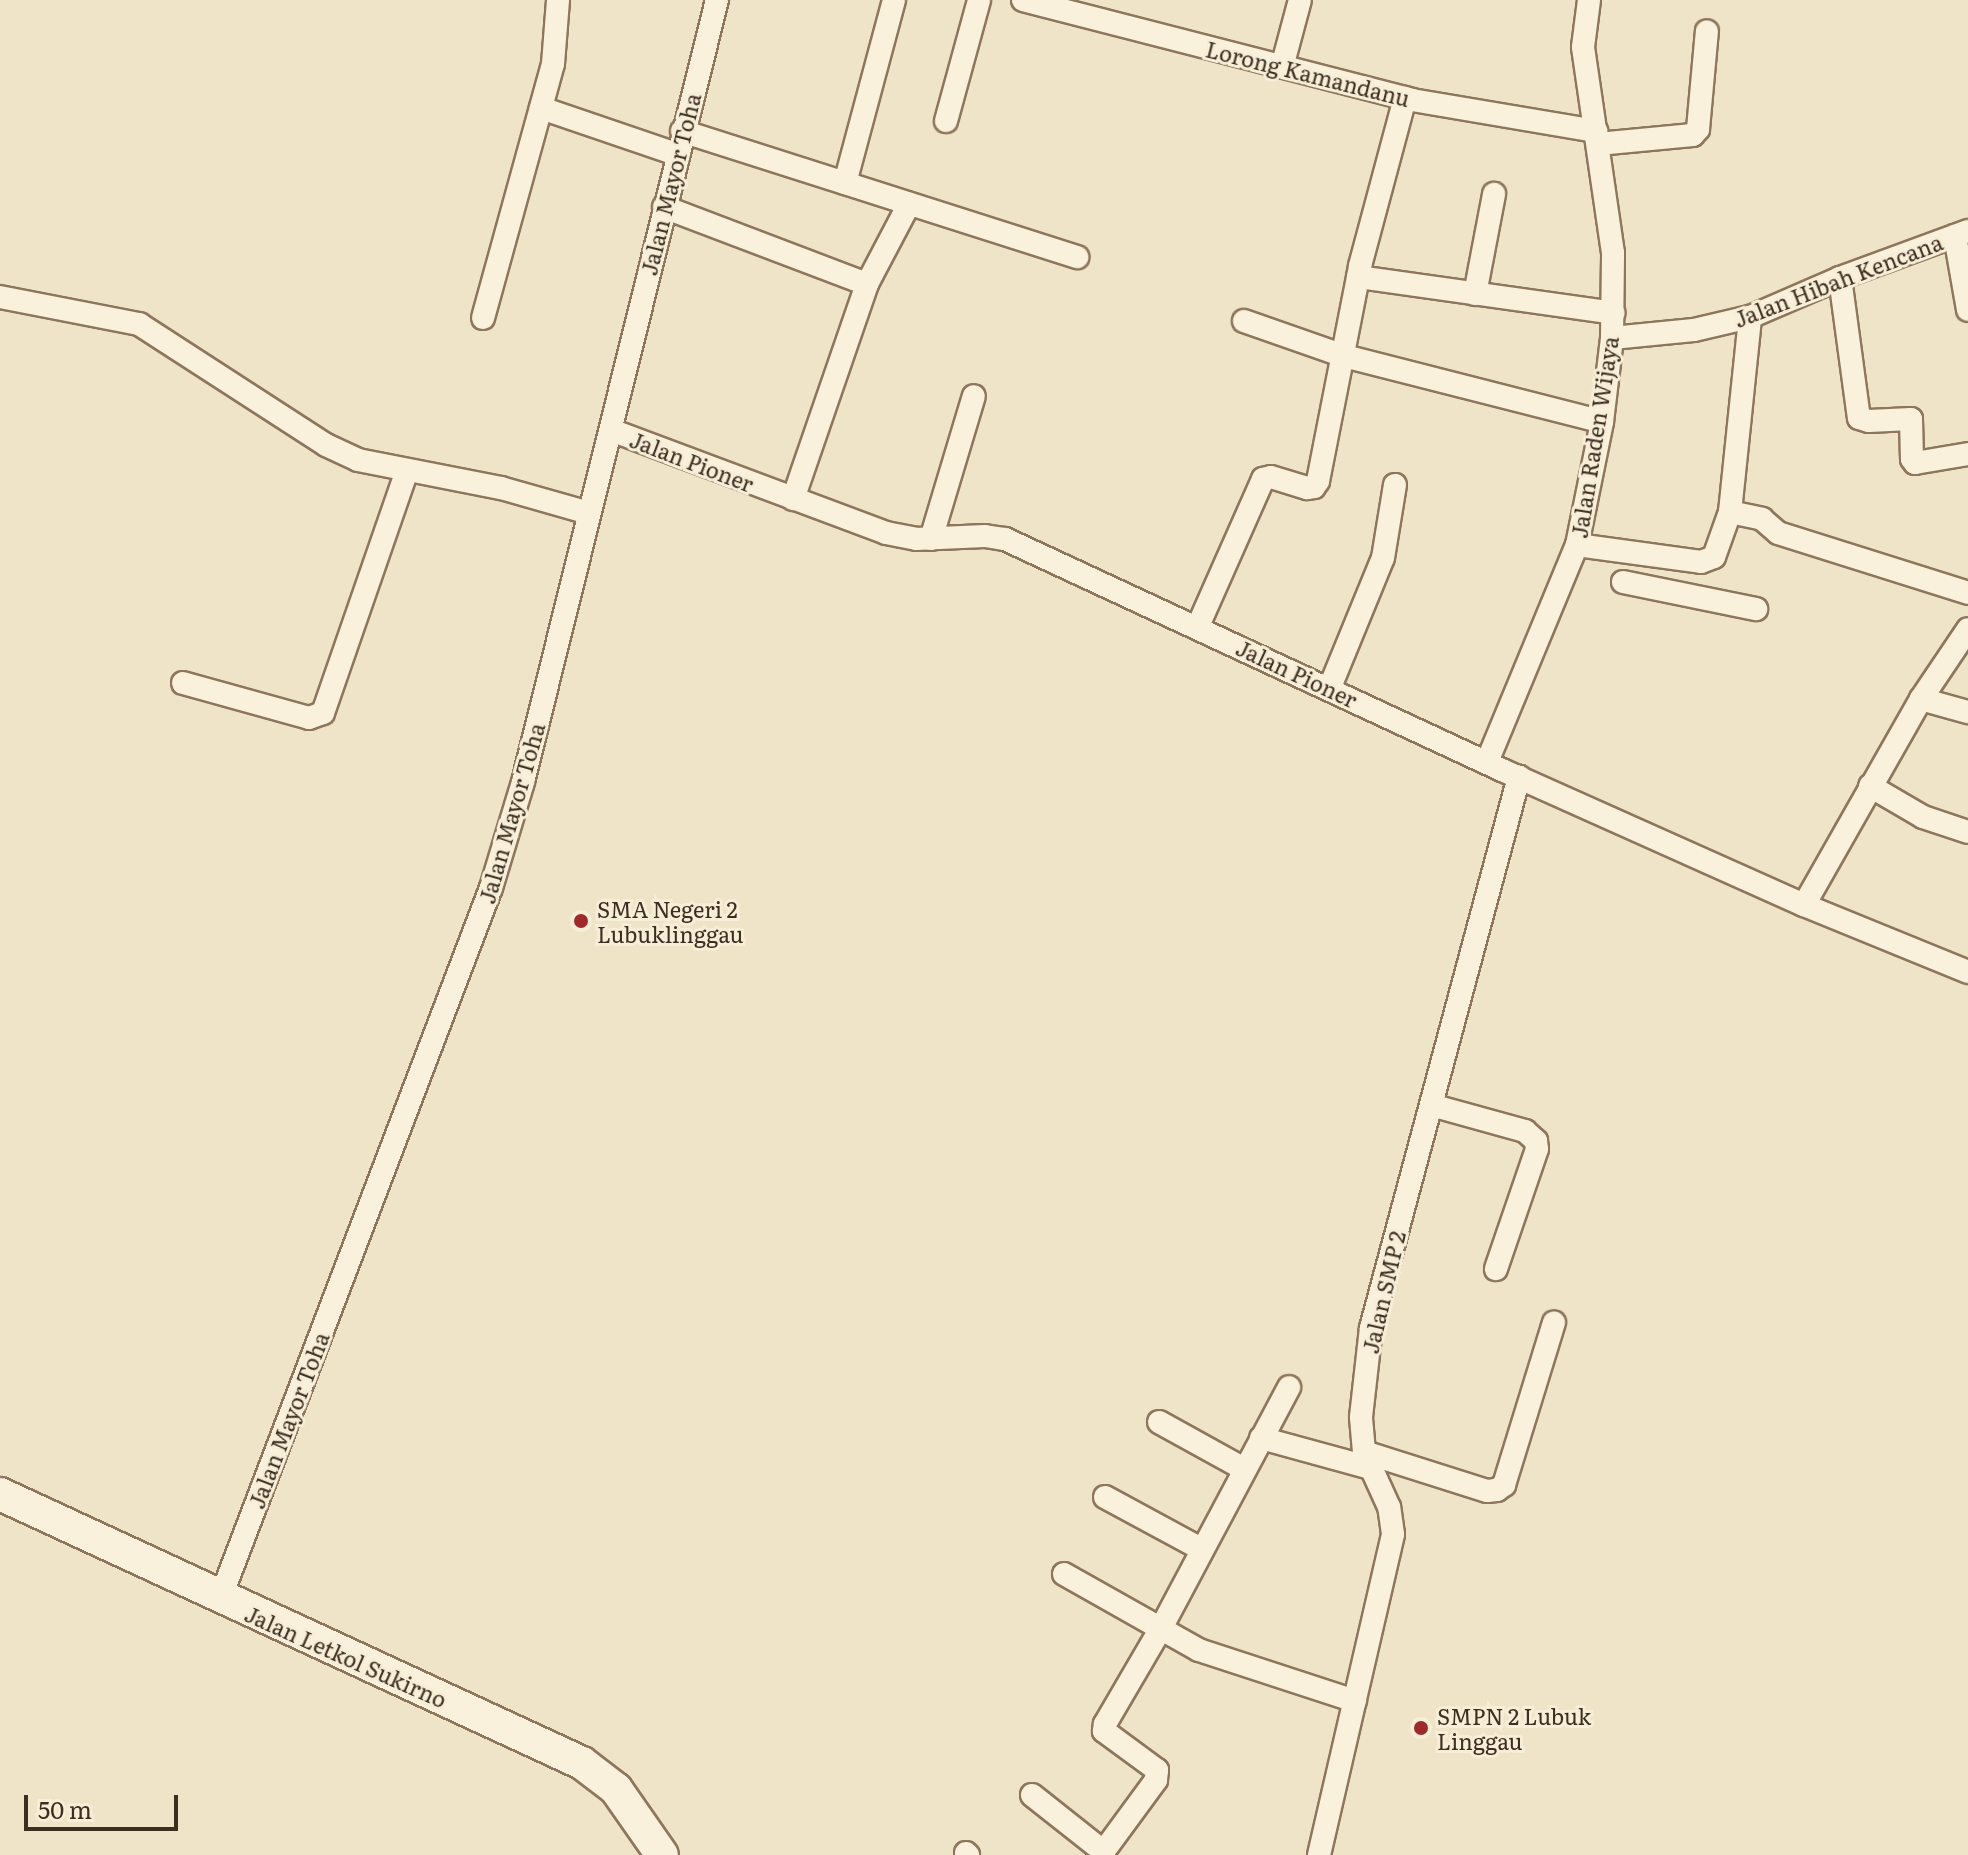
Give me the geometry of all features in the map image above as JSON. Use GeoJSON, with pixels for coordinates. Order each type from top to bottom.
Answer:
{"type":"FeatureCollection","features":[{"type":"Feature","properties":{"kind":"main road","name":"Jalan Letkol Sukirno"},"geometry":{"type":"LineString","coordinates":[[0,1494],[220,1599],[582,1763],[616,1789],[662,1855]]}},
{"type":"Feature","properties":{"kind":"street"},"geometry":{"type":"LineString","coordinates":[[483,318],[553,64],[558,0]]}},
{"type":"Feature","properties":{"kind":"street","name":"Jalan Mayor Toha"},"geometry":{"type":"LineString","coordinates":[[220,1599],[491,888],[523,782],[676,154],[717,0]]}},
{"type":"Feature","properties":{"kind":"street"},"geometry":{"type":"LineString","coordinates":[[845,183],[894,0]]}},
{"type":"Feature","properties":{"kind":"street"},"geometry":{"type":"LineString","coordinates":[[946,121],[979,0]]}},
{"type":"Feature","properties":{"kind":"street","name":"Lorong Kamandanu"},"geometry":{"type":"LineString","coordinates":[[1023,0],[1405,98],[1597,137],[1693,135],[1698,129],[1707,31]]}},
{"type":"Feature","properties":{"kind":"street"},"geometry":{"type":"LineString","coordinates":[[1282,67],[1300,0]]}},
{"type":"Feature","properties":{"kind":"street","name":"Jalan Raden Wijaya"},"geometry":{"type":"LineString","coordinates":[[1487,762],[1577,545],[1602,422],[1612,338],[1613,244],[1583,47],[1589,0]]}},
{"type":"Feature","properties":{"kind":"street"},"geometry":{"type":"LineString","coordinates":[[1198,626],[1263,479],[1271,477],[1307,488],[1314,487],[1318,481],[1358,277],[1405,98]]}},
{"type":"Feature","properties":{"kind":"street"},"geometry":{"type":"LineString","coordinates":[[541,108],[676,154]]}},
{"type":"Feature","properties":{"kind":"street"},"geometry":{"type":"LineString","coordinates":[[682,131],[1077,257]]}},
{"type":"Feature","properties":{"kind":"street"},"geometry":{"type":"LineString","coordinates":[[1475,294],[1494,194]]}},
{"type":"Feature","properties":{"kind":"street"},"geometry":{"type":"LineString","coordinates":[[793,499],[867,284],[909,204]]}},
{"type":"Feature","properties":{"kind":"street"},"geometry":{"type":"LineString","coordinates":[[664,207],[867,284]]}},
{"type":"Feature","properties":{"kind":"street"},"geometry":{"type":"LineString","coordinates":[[1961,233],[1968,310]]}},
{"type":"Feature","properties":{"kind":"street","name":"Jalan Hibah Kencana"},"geometry":{"type":"LineString","coordinates":[[1612,338],[1694,330],[1750,317],[1840,278],[1961,233]]}},
{"type":"Feature","properties":{"kind":"street"},"geometry":{"type":"LineString","coordinates":[[1358,277],[1613,313]]}},
{"type":"Feature","properties":{"kind":"street"},"geometry":{"type":"LineString","coordinates":[[1840,278],[1859,418],[1869,421],[1911,419],[1912,459],[1915,463],[1968,454]]}},
{"type":"Feature","properties":{"kind":"street"},"geometry":{"type":"LineString","coordinates":[[0,297],[139,324],[326,445],[358,460],[501,488],[589,513]]}},
{"type":"Feature","properties":{"kind":"street"},"geometry":{"type":"LineString","coordinates":[[1577,545],[1701,562],[1714,557],[1721,547],[1730,512],[1750,317]]}},
{"type":"Feature","properties":{"kind":"street"},"geometry":{"type":"LineString","coordinates":[[1244,321],[1344,356],[1602,422]]}},
{"type":"Feature","properties":{"kind":"street"},"geometry":{"type":"LineString","coordinates":[[931,539],[974,396]]}},
{"type":"Feature","properties":{"kind":"street","name":"Jalan Pioner"},"geometry":{"type":"LineString","coordinates":[[611,430],[886,533],[931,539],[985,536],[1005,539],[1519,777],[1804,905],[1968,972]]}},
{"type":"Feature","properties":{"kind":"street"},"geometry":{"type":"LineString","coordinates":[[183,683],[309,718],[323,713],[407,471]]}},
{"type":"Feature","properties":{"kind":"street"},"geometry":{"type":"LineString","coordinates":[[1330,687],[1383,558],[1395,485]]}},
{"type":"Feature","properties":{"kind":"street"},"geometry":{"type":"LineString","coordinates":[[1730,512],[1762,519],[1778,533],[1968,593]]}},
{"type":"Feature","properties":{"kind":"street"},"geometry":{"type":"LineString","coordinates":[[1697,596],[1701,562]]}},
{"type":"Feature","properties":{"kind":"street"},"geometry":{"type":"LineString","coordinates":[[1623,582],[1756,609]]}},
{"type":"Feature","properties":{"kind":"street"},"geometry":{"type":"LineString","coordinates":[[1804,905],[1921,699],[1968,629]]}},
{"type":"Feature","properties":{"kind":"street"},"geometry":{"type":"LineString","coordinates":[[1921,699],[1968,712]]}},
{"type":"Feature","properties":{"kind":"street","name":"Jalan SMP 2"},"geometry":{"type":"LineString","coordinates":[[1319,1855],[1393,1534],[1389,1507],[1368,1460],[1361,1417],[1371,1328],[1519,777]]}},
{"type":"Feature","properties":{"kind":"street"},"geometry":{"type":"LineString","coordinates":[[1870,786],[1923,817],[1968,832]]}},
{"type":"Feature","properties":{"kind":"street"},"geometry":{"type":"LineString","coordinates":[[1431,1105],[1525,1131],[1536,1141],[1537,1149],[1496,1269]]}},
{"type":"Feature","properties":{"kind":"street"},"geometry":{"type":"LineString","coordinates":[[1261,1438],[1368,1460],[1487,1491],[1497,1490],[1504,1485],[1554,1322]]}},
{"type":"Feature","properties":{"kind":"street"},"geometry":{"type":"LineString","coordinates":[[1032,1795],[1102,1853],[1156,1780],[1157,1770],[1104,1731],[1289,1387]]}},
{"type":"Feature","properties":{"kind":"street"},"geometry":{"type":"LineString","coordinates":[[1159,1422],[1244,1469]]}},
{"type":"Feature","properties":{"kind":"street"},"geometry":{"type":"LineString","coordinates":[[1105,1497],[1201,1549]]}},
{"type":"Feature","properties":{"kind":"street"},"geometry":{"type":"LineString","coordinates":[[1064,1574],[1160,1630],[1231,1662],[1355,1701]]}},
{"type":"Feature","properties":{"kind":"place","name":"SMA Negeri 2 Lubuklinggau"},"geometry":{"type":"Point","coordinates":[581,921]}},
{"type":"Feature","properties":{"kind":"place","name":"SMPN 2 Lubuk Linggau"},"geometry":{"type":"Point","coordinates":[1421,1728]}}]}
